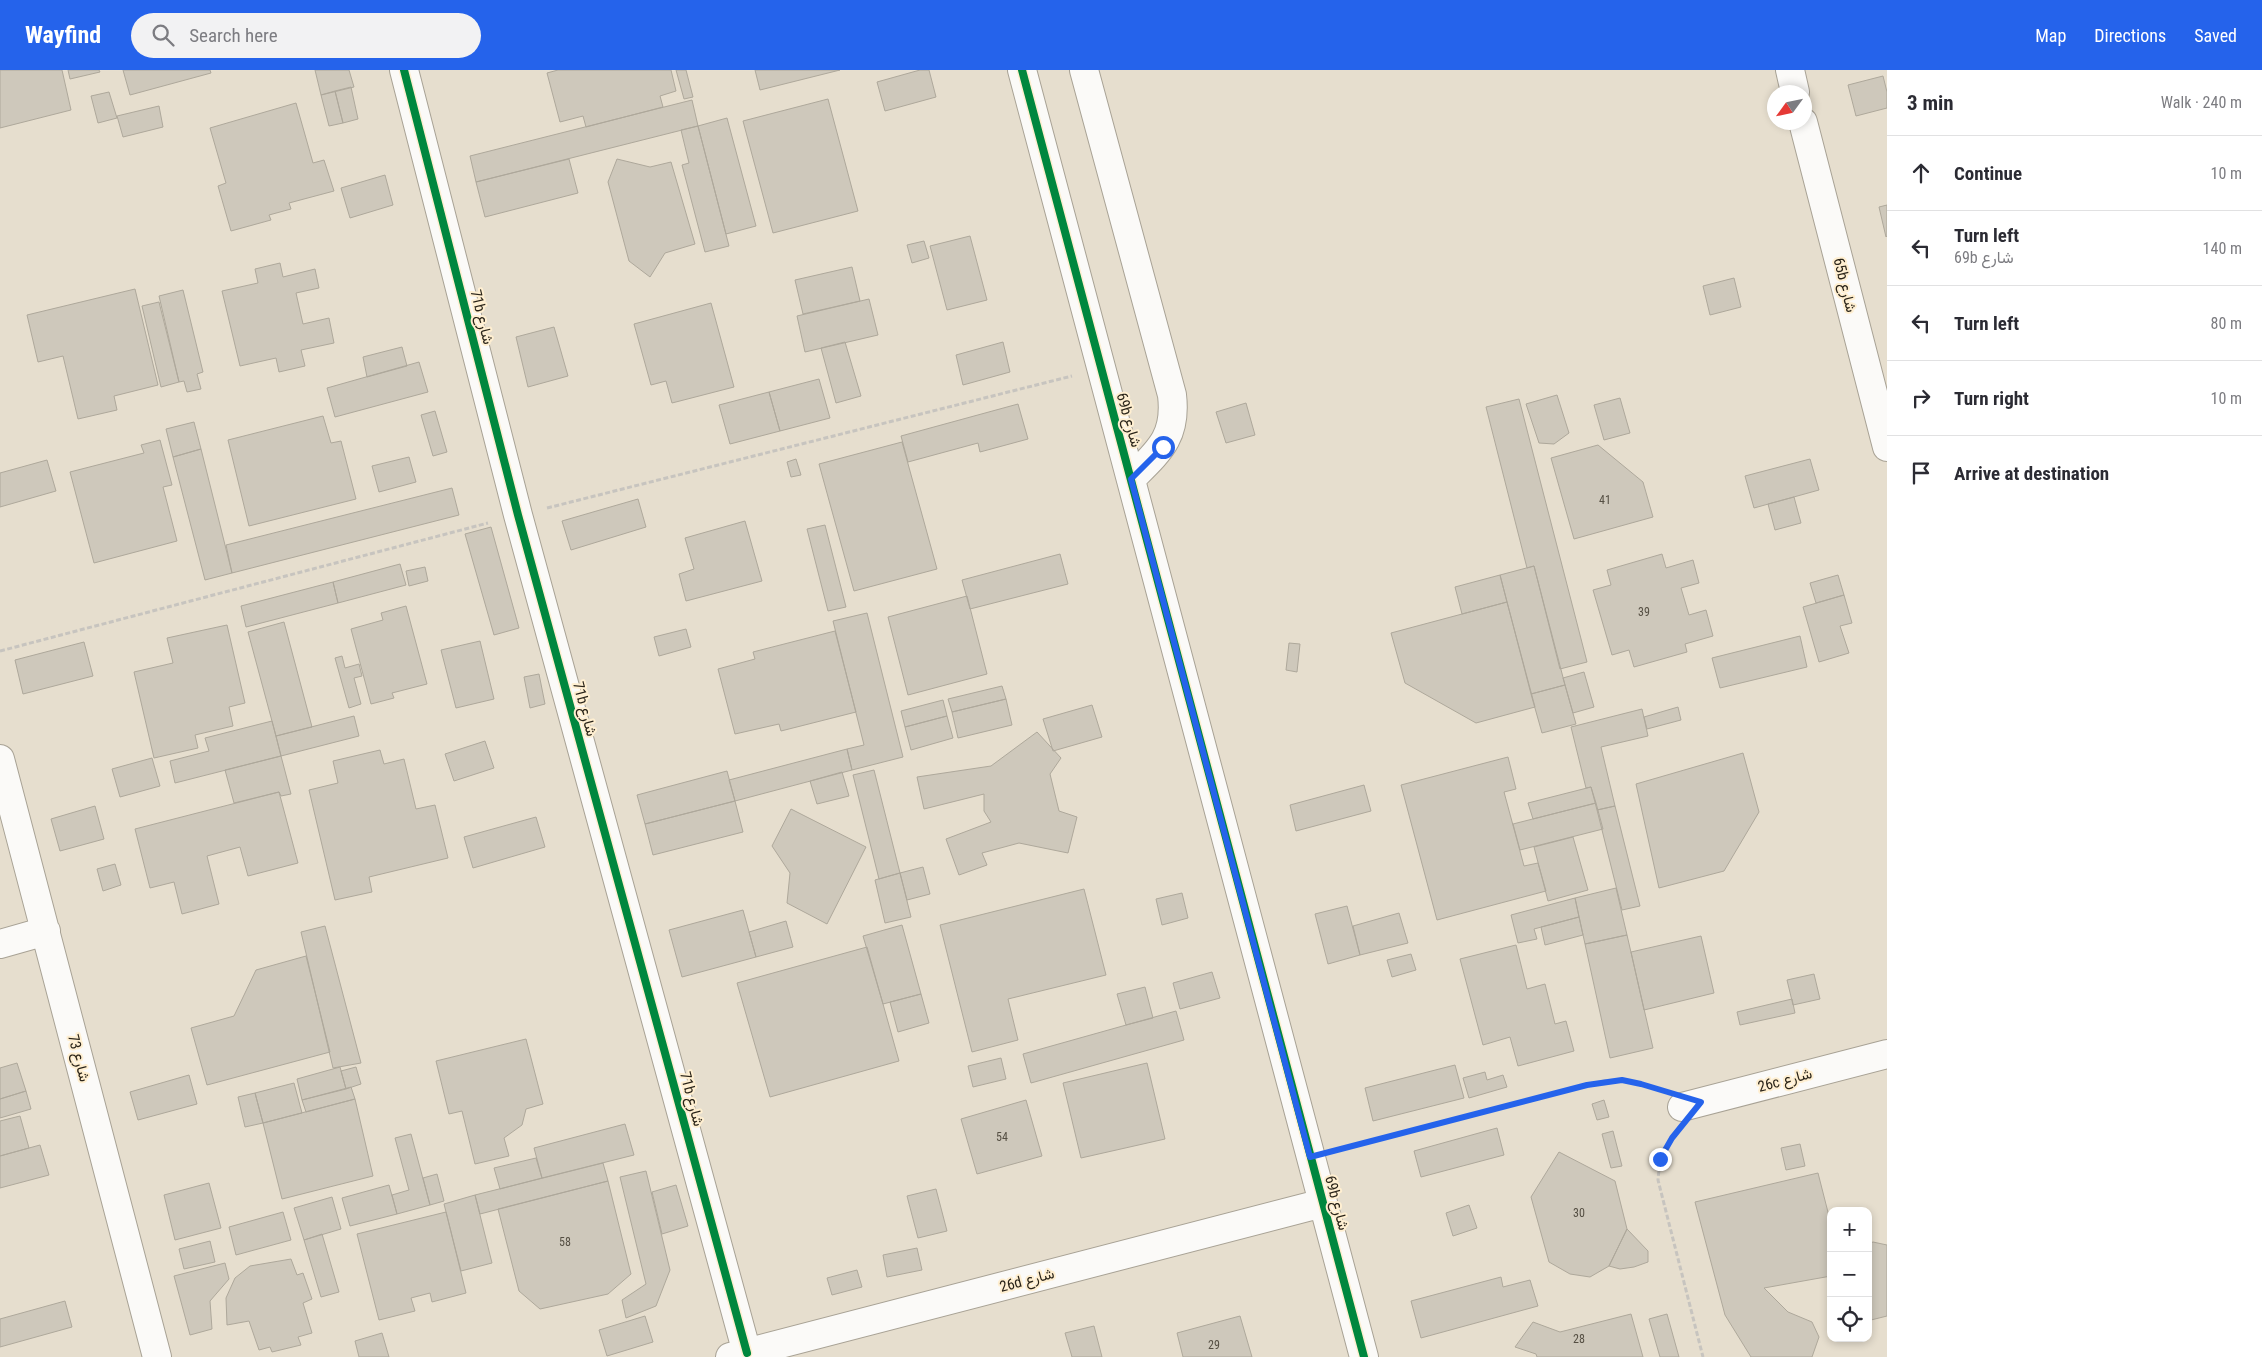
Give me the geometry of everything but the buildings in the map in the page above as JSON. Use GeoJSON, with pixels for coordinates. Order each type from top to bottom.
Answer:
{"type":"FeatureCollection","features":[{"type":"Feature","properties":{"kind":"street","name":"71b شارع"},"geometry":{"type":"LineString","coordinates":[[404,70],[518,515],[738,1355]]}},
{"type":"Feature","properties":{"kind":"street","name":"69b شارع"},"geometry":{"type":"LineString","coordinates":[[1022,70],[1097,359],[1131,479],[1364,1357]]}},
{"type":"Feature","properties":{"kind":"street"},"geometry":{"type":"LineString","coordinates":[[1084,70],[1172,395],[1174,413],[1170,431],[1163,447],[1131,479]]}},
{"type":"Feature","properties":{"kind":"street"},"geometry":{"type":"LineString","coordinates":[[1790,70],[1793,85]]}},
{"type":"Feature","properties":{"kind":"street","name":"65b شارع"},"geometry":{"type":"LineString","coordinates":[[1805,130],[1887,447]]}},
{"type":"Feature","properties":{"kind":"street","name":"شارع 73"},"geometry":{"type":"LineString","coordinates":[[0,759],[157,1357]]}},
{"type":"Feature","properties":{"kind":"street"},"geometry":{"type":"LineString","coordinates":[[0,944],[46,932]]}},
{"type":"Feature","properties":{"kind":"street","name":"26c شارع"},"geometry":{"type":"LineString","coordinates":[[1692,1105],[1887,1054]]}},
{"type":"Feature","properties":{"kind":"street","name":"26d شارع"},"geometry":{"type":"LineString","coordinates":[[738,1355],[1323,1203]]}},
{"type":"Feature","properties":{"kind":"path"},"geometry":{"type":"LineString","coordinates":[[1310,1157],[1604,1082],[1622,1080],[1641,1084],[1692,1105],[1660,1159],[1658,1180],[1703,1357]]}},
{"type":"Feature","properties":{"kind":"cycle path"},"geometry":{"type":"LineString","coordinates":[[404,70],[518,515],[747,1353]]}},
{"type":"Feature","properties":{"kind":"cycle path"},"geometry":{"type":"LineString","coordinates":[[1022,70],[1364,1357]]}},
{"type":"Feature","properties":{"kind":"route"},"geometry":{"type":"LineString","coordinates":[[1163,447],[1131,479],[1310,1157],[1587,1085],[1622,1080],[1701,1102],[1672,1138],[1660,1159]]}}]}
